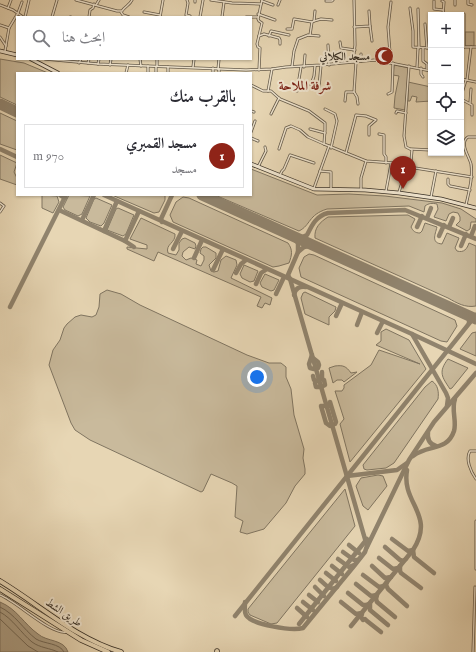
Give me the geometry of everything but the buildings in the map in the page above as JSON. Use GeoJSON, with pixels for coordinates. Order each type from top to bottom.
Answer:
{"type":"FeatureCollection","features":[{"type":"Feature","properties":{"kind":"highway","name":"طريق الشط"},"geometry":{"type":"LineString","coordinates":[[0,581],[85,638],[121,652]]}},
{"type":"Feature","properties":{"kind":"highway"},"geometry":{"type":"LineString","coordinates":[[2,590],[4,587],[10,587]]}},
{"type":"Feature","properties":{"kind":"highway","name":"طريق الشط"},"geometry":{"type":"LineString","coordinates":[[2,590],[68,632],[108,652]]}},
{"type":"Feature","properties":{"kind":"main road"},"geometry":{"type":"LineString","coordinates":[[0,51],[16,55]]}},
{"type":"Feature","properties":{"kind":"main road"},"geometry":{"type":"LineString","coordinates":[[33,60],[56,72]]}},
{"type":"Feature","properties":{"kind":"main road"},"geometry":{"type":"LineString","coordinates":[[252,164],[314,189],[386,191],[431,197],[476,208]]}},
{"type":"Feature","properties":{"kind":"street"},"geometry":{"type":"LineString","coordinates":[[8,8],[11,0]]}},
{"type":"Feature","properties":{"kind":"street"},"geometry":{"type":"LineString","coordinates":[[24,16],[29,0]]}},
{"type":"Feature","properties":{"kind":"street"},"geometry":{"type":"LineString","coordinates":[[52,16],[57,0]]}},
{"type":"Feature","properties":{"kind":"street"},"geometry":{"type":"LineString","coordinates":[[77,0],[115,11],[121,11]]}},
{"type":"Feature","properties":{"kind":"street"},"geometry":{"type":"LineString","coordinates":[[89,16],[90,10],[99,0]]}},
{"type":"Feature","properties":{"kind":"street"},"geometry":{"type":"LineString","coordinates":[[121,11],[125,6],[130,4],[132,0]]}},
{"type":"Feature","properties":{"kind":"street"},"geometry":{"type":"LineString","coordinates":[[144,12],[160,16],[163,0]]}},
{"type":"Feature","properties":{"kind":"street"},"geometry":{"type":"LineString","coordinates":[[187,0],[186,15],[190,16]]}},
{"type":"Feature","properties":{"kind":"street"},"geometry":{"type":"LineString","coordinates":[[200,16],[203,0]]}},
{"type":"Feature","properties":{"kind":"street"},"geometry":{"type":"LineString","coordinates":[[211,0],[261,4]]}},
{"type":"Feature","properties":{"kind":"street"},"geometry":{"type":"LineString","coordinates":[[278,5],[280,0]]}},
{"type":"Feature","properties":{"kind":"street"},"geometry":{"type":"LineString","coordinates":[[326,1],[332,2],[333,0]]}},
{"type":"Feature","properties":{"kind":"street"},"geometry":{"type":"LineString","coordinates":[[353,62],[355,50],[354,0]]}},
{"type":"Feature","properties":{"kind":"street"},"geometry":{"type":"LineString","coordinates":[[455,0],[455,6]]}},
{"type":"Feature","properties":{"kind":"street"},"geometry":{"type":"LineString","coordinates":[[468,0],[468,4],[472,4]]}},
{"type":"Feature","properties":{"kind":"street"},"geometry":{"type":"LineString","coordinates":[[259,70],[260,48],[257,45],[262,23],[258,21],[258,14],[262,1],[273,5]]}},
{"type":"Feature","properties":{"kind":"street"},"geometry":{"type":"LineString","coordinates":[[434,1],[434,9],[443,10],[444,2],[442,1]]}},
{"type":"Feature","properties":{"kind":"street"},"geometry":{"type":"LineString","coordinates":[[16,16],[22,2]]}},
{"type":"Feature","properties":{"kind":"street"},"geometry":{"type":"LineString","coordinates":[[222,16],[224,2]]}},
{"type":"Feature","properties":{"kind":"street"},"geometry":{"type":"LineString","coordinates":[[388,61],[390,53],[388,27],[390,2]]}},
{"type":"Feature","properties":{"kind":"street"},"geometry":{"type":"LineString","coordinates":[[0,5],[22,16]]}},
{"type":"Feature","properties":{"kind":"street"},"geometry":{"type":"LineString","coordinates":[[410,8],[413,31],[413,47],[427,48],[425,24]]}},
{"type":"Feature","properties":{"kind":"street"},"geometry":{"type":"LineString","coordinates":[[417,67],[419,48],[418,10]]}},
{"type":"Feature","properties":{"kind":"street"},"geometry":{"type":"LineString","coordinates":[[121,11],[123,15],[126,16]]}},
{"type":"Feature","properties":{"kind":"street"},"geometry":{"type":"LineString","coordinates":[[314,21],[315,11]]}},
{"type":"Feature","properties":{"kind":"street"},"geometry":{"type":"LineString","coordinates":[[370,11],[372,41]]}},
{"type":"Feature","properties":{"kind":"street"},"geometry":{"type":"LineString","coordinates":[[258,14],[275,20]]}},
{"type":"Feature","properties":{"kind":"street"},"geometry":{"type":"LineString","coordinates":[[5,53],[10,28],[16,17]]}},
{"type":"Feature","properties":{"kind":"street"},"geometry":{"type":"LineString","coordinates":[[252,17],[258,17]]}},
{"type":"Feature","properties":{"kind":"street"},"geometry":{"type":"LineString","coordinates":[[287,29],[292,29],[294,19],[312,22],[321,19],[332,20]]}},
{"type":"Feature","properties":{"kind":"street"},"geometry":{"type":"LineString","coordinates":[[310,35],[312,22]]}},
{"type":"Feature","properties":{"kind":"street"},"geometry":{"type":"LineString","coordinates":[[0,25],[10,28]]}},
{"type":"Feature","properties":{"kind":"street"},"geometry":{"type":"LineString","coordinates":[[354,27],[370,26]]}},
{"type":"Feature","properties":{"kind":"street"},"geometry":{"type":"LineString","coordinates":[[269,36],[271,31],[289,35]]}},
{"type":"Feature","properties":{"kind":"street"},"geometry":{"type":"LineString","coordinates":[[259,36],[264,34],[279,39],[280,44]]}},
{"type":"Feature","properties":{"kind":"street"},"geometry":{"type":"LineString","coordinates":[[292,66],[294,51],[298,39],[310,35],[319,36]]}},
{"type":"Feature","properties":{"kind":"street"},"geometry":{"type":"LineString","coordinates":[[0,37],[6,46]]}},
{"type":"Feature","properties":{"kind":"street"},"geometry":{"type":"LineString","coordinates":[[340,42],[341,48],[355,50]]}},
{"type":"Feature","properties":{"kind":"street"},"geometry":{"type":"LineString","coordinates":[[328,45],[329,65]]}},
{"type":"Feature","properties":{"kind":"street"},"geometry":{"type":"LineString","coordinates":[[464,47],[476,47]]}},
{"type":"Feature","properties":{"kind":"street"},"geometry":{"type":"LineString","coordinates":[[464,86],[471,47]]}},
{"type":"Feature","properties":{"kind":"street"},"geometry":{"type":"LineString","coordinates":[[56,60],[110,65],[259,70],[375,60],[388,61],[427,69],[427,64],[423,61],[423,48]]}},
{"type":"Feature","properties":{"kind":"street"},"geometry":{"type":"LineString","coordinates":[[361,54],[361,61]]}},
{"type":"Feature","properties":{"kind":"street"},"geometry":{"type":"LineString","coordinates":[[297,90],[305,55]]}},
{"type":"Feature","properties":{"kind":"street"},"geometry":{"type":"LineString","coordinates":[[98,64],[99,60]]}},
{"type":"Feature","properties":{"kind":"street"},"geometry":{"type":"LineString","coordinates":[[110,65],[111,60]]}},
{"type":"Feature","properties":{"kind":"street"},"geometry":{"type":"LineString","coordinates":[[140,60],[141,66]]}},
{"type":"Feature","properties":{"kind":"street"},"geometry":{"type":"LineString","coordinates":[[156,72],[157,60]]}},
{"type":"Feature","properties":{"kind":"street"},"geometry":{"type":"LineString","coordinates":[[193,68],[194,60]]}},
{"type":"Feature","properties":{"kind":"street"},"geometry":{"type":"LineString","coordinates":[[219,60],[219,69]]}},
{"type":"Feature","properties":{"kind":"street"},"geometry":{"type":"LineString","coordinates":[[356,62],[354,92],[357,96],[358,104]]}},
{"type":"Feature","properties":{"kind":"street"},"geometry":{"type":"LineString","coordinates":[[388,94],[392,92],[393,63]]}},
{"type":"Feature","properties":{"kind":"street"},"geometry":{"type":"LineString","coordinates":[[126,72],[128,65]]}},
{"type":"Feature","properties":{"kind":"street"},"geometry":{"type":"LineString","coordinates":[[319,86],[321,65]]}},
{"type":"Feature","properties":{"kind":"street"},"geometry":{"type":"LineString","coordinates":[[148,66],[148,72]]}},
{"type":"Feature","properties":{"kind":"street"},"geometry":{"type":"LineString","coordinates":[[311,85],[315,66]]}},
{"type":"Feature","properties":{"kind":"street"},"geometry":{"type":"LineString","coordinates":[[409,66],[404,128],[406,146],[412,149],[428,150]]}},
{"type":"Feature","properties":{"kind":"street"},"geometry":{"type":"LineString","coordinates":[[168,67],[168,72]]}},
{"type":"Feature","properties":{"kind":"street"},"geometry":{"type":"LineString","coordinates":[[421,68],[421,74],[423,77]]}},
{"type":"Feature","properties":{"kind":"street"},"geometry":{"type":"LineString","coordinates":[[268,91],[272,69]]}},
{"type":"Feature","properties":{"kind":"street"},"geometry":{"type":"LineString","coordinates":[[466,80],[476,82]]}},
{"type":"Feature","properties":{"kind":"street"},"geometry":{"type":"LineString","coordinates":[[252,86],[263,91],[271,91],[279,98],[308,110],[325,123],[324,144]]}},
{"type":"Feature","properties":{"kind":"street"},"geometry":{"type":"LineString","coordinates":[[470,104],[471,89]]}},
{"type":"Feature","properties":{"kind":"street"},"geometry":{"type":"LineString","coordinates":[[344,101],[346,92],[354,92]]}},
{"type":"Feature","properties":{"kind":"street"},"geometry":{"type":"LineString","coordinates":[[271,114],[279,98]]}},
{"type":"Feature","properties":{"kind":"street"},"geometry":{"type":"LineString","coordinates":[[464,101],[470,104],[473,108],[472,115]]}},
{"type":"Feature","properties":{"kind":"street"},"geometry":{"type":"LineString","coordinates":[[314,189],[330,147],[337,119],[335,114],[325,109]]}},
{"type":"Feature","properties":{"kind":"street"},"geometry":{"type":"LineString","coordinates":[[396,112],[406,112]]}},
{"type":"Feature","properties":{"kind":"street"},"geometry":{"type":"LineString","coordinates":[[346,153],[356,114],[376,120],[369,126],[369,134]]}},
{"type":"Feature","properties":{"kind":"street"},"geometry":{"type":"LineString","coordinates":[[252,129],[255,121]]}},
{"type":"Feature","properties":{"kind":"street"},"geometry":{"type":"LineString","coordinates":[[279,149],[286,128],[291,126],[300,130],[308,137],[366,161],[391,164],[409,163],[415,168],[472,177]]}},
{"type":"Feature","properties":{"kind":"street"},"geometry":{"type":"LineString","coordinates":[[310,129],[325,133]]}},
{"type":"Feature","properties":{"kind":"street"},"geometry":{"type":"LineString","coordinates":[[379,134],[384,135],[384,154],[386,157],[386,163]]}},
{"type":"Feature","properties":{"kind":"street"},"geometry":{"type":"LineString","coordinates":[[466,205],[472,177],[470,163],[464,146],[465,139],[476,137]]}},
{"type":"Feature","properties":{"kind":"street"},"geometry":{"type":"LineString","coordinates":[[252,138],[258,141]]}},
{"type":"Feature","properties":{"kind":"street"},"geometry":{"type":"LineString","coordinates":[[258,167],[266,151],[265,147]]}},
{"type":"Feature","properties":{"kind":"street"},"geometry":{"type":"LineString","coordinates":[[409,163],[412,149]]}},
{"type":"Feature","properties":{"kind":"street"},"geometry":{"type":"LineString","coordinates":[[280,176],[290,155],[314,163]]}},
{"type":"Feature","properties":{"kind":"street"},"geometry":{"type":"LineString","coordinates":[[361,190],[361,178],[366,161]]}},
{"type":"Feature","properties":{"kind":"street"},"geometry":{"type":"LineString","coordinates":[[386,191],[391,164]]}},
{"type":"Feature","properties":{"kind":"street"},"geometry":{"type":"LineString","coordinates":[[320,171],[332,172],[331,190]]}},
{"type":"Feature","properties":{"kind":"street"},"geometry":{"type":"LineString","coordinates":[[431,197],[436,171]]}},
{"type":"Feature","properties":{"kind":"street"},"geometry":{"type":"LineString","coordinates":[[399,193],[404,176],[411,176]]}},
{"type":"Feature","properties":{"kind":"street"},"geometry":{"type":"LineString","coordinates":[[448,179],[448,184],[450,186],[470,190]]}},
{"type":"Feature","properties":{"kind":"street"},"geometry":{"type":"LineString","coordinates":[[471,182],[476,183]]}},
{"type":"Feature","properties":{"kind":"street"},"geometry":{"type":"LineString","coordinates":[[0,203],[4,206],[0,212]]}},
{"type":"Feature","properties":{"kind":"street"},"geometry":{"type":"LineString","coordinates":[[476,451],[470,451],[468,456],[470,468],[476,479]]}},
{"type":"Feature","properties":{"kind":"street"},"geometry":{"type":"LineString","coordinates":[[476,521],[476,569]]}},
{"type":"Feature","properties":{"kind":"street"},"geometry":{"type":"LineString","coordinates":[[473,652],[475,587]]}},
{"type":"Feature","properties":{"kind":"street"},"geometry":{"type":"LineString","coordinates":[[0,595],[16,603],[36,619],[50,627],[63,633],[68,632]]}},
{"type":"Feature","properties":{"kind":"shaded area"},"geometry":{"type":"Polygon","coordinates":[[[465,32],[474,32],[474,46],[465,46],[465,32]]]}},
{"type":"Feature","properties":{"kind":"shaded area"},"geometry":{"type":"Polygon","coordinates":[[[0,59],[24,63],[46,72],[16,72],[16,105],[0,97],[0,59]]]}},
{"type":"Feature","properties":{"kind":"shaded area"},"geometry":{"type":"Polygon","coordinates":[[[394,65],[409,68],[405,110],[394,108],[399,76],[393,75],[394,65]]]}},
{"type":"Feature","properties":{"kind":"shaded area"},"geometry":{"type":"Polygon","coordinates":[[[408,82],[428,86],[428,101],[416,102],[417,97],[412,96],[410,101],[408,101],[408,82]]]}},
{"type":"Feature","properties":{"kind":"shaded area"},"geometry":{"type":"Polygon","coordinates":[[[0,113],[16,121],[16,150],[0,144],[0,113]]]}},
{"type":"Feature","properties":{"kind":"shaded area"},"geometry":{"type":"Polygon","coordinates":[[[0,155],[16,163],[14,172],[16,176],[16,185],[0,179],[0,155]]]}},
{"type":"Feature","properties":{"kind":"shaded area"},"geometry":{"type":"Polygon","coordinates":[[[252,169],[317,195],[349,194],[385,196],[442,203],[461,209],[476,219],[476,222],[471,222],[470,229],[467,231],[456,225],[460,221],[458,213],[453,212],[449,214],[446,221],[434,217],[438,209],[437,204],[432,203],[425,206],[424,212],[409,206],[327,209],[316,214],[303,229],[299,231],[217,196],[252,196],[252,169]]]}},
{"type":"Feature","properties":{"kind":"shaded area"},"geometry":{"type":"Polygon","coordinates":[[[42,196],[57,196],[59,202],[53,213],[42,208],[42,196]]]}},
{"type":"Feature","properties":{"kind":"shaded area"},"geometry":{"type":"Polygon","coordinates":[[[68,196],[90,196],[82,214],[78,216],[65,210],[63,207],[68,196]]]}},
{"type":"Feature","properties":{"kind":"shaded area"},"geometry":{"type":"Polygon","coordinates":[[[114,196],[165,196],[165,200],[159,212],[154,213],[114,196]]]}},
{"type":"Feature","properties":{"kind":"shaded area"},"geometry":{"type":"Polygon","coordinates":[[[183,197],[189,198],[288,243],[292,253],[289,263],[273,267],[173,222],[170,215],[176,202],[183,197]]]}},
{"type":"Feature","properties":{"kind":"shaded area"},"geometry":{"type":"Polygon","coordinates":[[[96,198],[112,205],[104,223],[101,226],[90,222],[86,218],[94,199],[96,198]]]}},
{"type":"Feature","properties":{"kind":"shaded area"},"geometry":{"type":"Polygon","coordinates":[[[118,208],[134,215],[126,234],[123,236],[107,230],[116,209],[118,208]]]}},
{"type":"Feature","properties":{"kind":"shaded area"},"geometry":{"type":"Polygon","coordinates":[[[408,215],[415,219],[411,227],[415,232],[420,233],[425,223],[437,227],[435,236],[436,242],[442,244],[447,233],[459,238],[455,248],[457,251],[465,250],[469,243],[476,246],[476,306],[465,306],[315,238],[315,231],[318,226],[328,217],[408,215]]]}},
{"type":"Feature","properties":{"kind":"shaded area"},"geometry":{"type":"Polygon","coordinates":[[[141,218],[175,234],[174,240],[167,250],[168,253],[176,255],[179,250],[179,243],[185,238],[195,243],[196,246],[195,249],[189,247],[183,252],[182,256],[186,260],[191,258],[197,260],[196,264],[201,266],[204,256],[200,253],[203,247],[206,247],[216,253],[216,258],[209,265],[211,271],[218,271],[221,260],[226,256],[236,260],[237,265],[231,278],[272,298],[270,305],[265,303],[262,308],[257,306],[261,297],[158,252],[154,261],[127,249],[127,247],[147,249],[147,245],[130,239],[141,218]]]}},
{"type":"Feature","properties":{"kind":"shaded area"},"geometry":{"type":"Polygon","coordinates":[[[309,254],[455,320],[457,326],[447,342],[441,341],[301,277],[299,268],[304,257],[309,254]]]}},
{"type":"Feature","properties":{"kind":"shaded area"},"geometry":{"type":"Polygon","coordinates":[[[244,265],[258,271],[254,281],[250,282],[242,278],[240,274],[244,265]]]}},
{"type":"Feature","properties":{"kind":"shaded area"},"geometry":{"type":"Polygon","coordinates":[[[265,274],[279,280],[274,290],[271,291],[262,287],[260,283],[265,274]]]}},
{"type":"Feature","properties":{"kind":"shaded area"},"geometry":{"type":"Polygon","coordinates":[[[107,290],[121,294],[140,305],[247,355],[269,363],[281,363],[286,367],[286,377],[291,389],[294,415],[304,449],[303,458],[305,474],[295,486],[286,503],[264,529],[247,534],[240,532],[243,521],[235,517],[237,486],[232,483],[211,474],[203,491],[201,492],[90,440],[75,430],[49,365],[53,350],[60,340],[67,324],[75,317],[81,315],[92,317],[96,315],[99,307],[100,294],[107,290]]]}},
{"type":"Feature","properties":{"kind":"shaded area"},"geometry":{"type":"Polygon","coordinates":[[[305,292],[336,307],[335,311],[329,317],[329,325],[305,314],[301,298],[305,292]]]}},
{"type":"Feature","properties":{"kind":"shaded area"},"geometry":{"type":"Polygon","coordinates":[[[386,329],[409,340],[426,369],[350,462],[340,424],[344,419],[335,391],[342,391],[344,385],[371,365],[379,350],[420,364],[376,345],[381,341],[381,332],[386,329]]]}},
{"type":"Feature","properties":{"kind":"shaded area"},"geometry":{"type":"Polygon","coordinates":[[[476,332],[476,356],[460,349],[472,333],[476,332]]]}},
{"type":"Feature","properties":{"kind":"shaded area"},"geometry":{"type":"Polygon","coordinates":[[[448,359],[468,368],[450,389],[442,374],[443,367],[448,359]]]}},
{"type":"Feature","properties":{"kind":"shaded area"},"geometry":{"type":"Polygon","coordinates":[[[344,366],[351,373],[357,372],[344,382],[342,380],[337,380],[333,383],[329,368],[344,366]]]}},
{"type":"Feature","properties":{"kind":"shaded area"},"geometry":{"type":"Polygon","coordinates":[[[432,381],[438,389],[438,399],[394,463],[386,468],[364,469],[363,465],[425,387],[432,381]]]}},
{"type":"Feature","properties":{"kind":"shaded area"},"geometry":{"type":"Polygon","coordinates":[[[378,475],[383,476],[387,486],[368,510],[363,506],[356,486],[361,478],[378,475]]]}},
{"type":"Feature","properties":{"kind":"shaded area"},"geometry":{"type":"Polygon","coordinates":[[[345,489],[355,526],[277,623],[271,624],[250,615],[248,609],[345,489]]]}},
{"type":"Feature","properties":{"kind":"water"},"geometry":{"type":"Polygon","coordinates":[[[0,602],[16,613],[42,637],[63,645],[68,652],[0,652],[0,602]]]}},
{"type":"Feature","properties":{"kind":"taxiway"},"geometry":{"type":"LineString","coordinates":[[0,149],[16,157]]}},
{"type":"Feature","properties":{"kind":"taxiway"},"geometry":{"type":"LineString","coordinates":[[10,307],[66,196]]}},
{"type":"Feature","properties":{"kind":"taxiway"},"geometry":{"type":"LineString","coordinates":[[82,220],[94,196]]}},
{"type":"Feature","properties":{"kind":"taxiway"},"geometry":{"type":"LineString","coordinates":[[106,196],[476,364]]}},
{"type":"Feature","properties":{"kind":"taxiway"},"geometry":{"type":"LineString","coordinates":[[162,222],[161,219],[172,196]]}},
{"type":"Feature","properties":{"kind":"taxiway"},"geometry":{"type":"LineString","coordinates":[[104,231],[117,201]]}},
{"type":"Feature","properties":{"kind":"taxiway"},"geometry":{"type":"LineString","coordinates":[[427,218],[431,208]]}},
{"type":"Feature","properties":{"kind":"taxiway"},"geometry":{"type":"LineString","coordinates":[[59,210],[125,241],[134,247]]}},
{"type":"Feature","properties":{"kind":"taxiway"},"geometry":{"type":"LineString","coordinates":[[298,239],[307,235],[317,219],[324,214],[405,210],[476,239]]}},
{"type":"Feature","properties":{"kind":"taxiway"},"geometry":{"type":"LineString","coordinates":[[125,241],[139,211]]}},
{"type":"Feature","properties":{"kind":"taxiway"},"geometry":{"type":"LineString","coordinates":[[417,227],[422,216]]}},
{"type":"Feature","properties":{"kind":"taxiway"},"geometry":{"type":"LineString","coordinates":[[449,227],[453,218]]}},
{"type":"Feature","properties":{"kind":"taxiway"},"geometry":{"type":"LineString","coordinates":[[439,236],[444,225]]}},
{"type":"Feature","properties":{"kind":"taxiway"},"geometry":{"type":"LineString","coordinates":[[471,236],[475,226]]}},
{"type":"Feature","properties":{"kind":"taxiway"},"geometry":{"type":"LineString","coordinates":[[173,249],[182,231]]}},
{"type":"Feature","properties":{"kind":"taxiway"},"geometry":{"type":"LineString","coordinates":[[461,246],[466,234]]}},
{"type":"Feature","properties":{"kind":"taxiway"},"geometry":{"type":"LineString","coordinates":[[290,235],[298,243],[298,252],[304,247],[313,245]]}},
{"type":"Feature","properties":{"kind":"taxiway"},"geometry":{"type":"LineString","coordinates":[[194,258],[202,240]]}},
{"type":"Feature","properties":{"kind":"taxiway"},"geometry":{"type":"LineString","coordinates":[[213,270],[223,249]]}},
{"type":"Feature","properties":{"kind":"taxiway"},"geometry":{"type":"LineString","coordinates":[[290,279],[288,275],[298,252]]}},
{"type":"Feature","properties":{"kind":"taxiway"},"geometry":{"type":"LineString","coordinates":[[236,273],[241,264],[246,260]]}},
{"type":"Feature","properties":{"kind":"taxiway"},"geometry":{"type":"LineString","coordinates":[[256,284],[261,273],[267,269]]}},
{"type":"Feature","properties":{"kind":"taxiway"},"geometry":{"type":"LineString","coordinates":[[276,294],[284,277]]}},
{"type":"Feature","properties":{"kind":"taxiway"},"geometry":{"type":"LineString","coordinates":[[245,602],[246,615],[256,622],[282,628],[303,628],[365,552],[367,546],[290,279]]}},
{"type":"Feature","properties":{"kind":"taxiway"},"geometry":{"type":"LineString","coordinates":[[294,295],[298,288],[306,287]]}},
{"type":"Feature","properties":{"kind":"taxiway"},"geometry":{"type":"LineString","coordinates":[[336,316],[342,303]]}},
{"type":"Feature","properties":{"kind":"taxiway"},"geometry":{"type":"LineString","coordinates":[[357,325],[362,312]]}},
{"type":"Feature","properties":{"kind":"taxiway"},"geometry":{"type":"LineString","coordinates":[[465,314],[469,319],[469,323]]}},
{"type":"Feature","properties":{"kind":"taxiway"},"geometry":{"type":"LineString","coordinates":[[235,616],[476,315]]}},
{"type":"Feature","properties":{"kind":"taxiway"},"geometry":{"type":"LineString","coordinates":[[377,333],[383,321]]}},
{"type":"Feature","properties":{"kind":"taxiway"},"geometry":{"type":"LineString","coordinates":[[412,334],[446,393],[448,398],[447,406]]}},
{"type":"Feature","properties":{"kind":"taxiway"},"geometry":{"type":"LineString","coordinates":[[312,355],[309,364],[310,368],[318,368],[318,362],[313,358]]}},
{"type":"Feature","properties":{"kind":"taxiway"},"geometry":{"type":"LineString","coordinates":[[313,376],[314,380],[318,381],[322,378],[322,372]]}},
{"type":"Feature","properties":{"kind":"taxiway"},"geometry":{"type":"LineString","coordinates":[[367,547],[409,460],[434,422],[476,373]]}},
{"type":"Feature","properties":{"kind":"taxiway"},"geometry":{"type":"LineString","coordinates":[[315,383],[316,387],[321,387],[325,385],[324,380]]}},
{"type":"Feature","properties":{"kind":"taxiway"},"geometry":{"type":"LineString","coordinates":[[413,456],[419,452],[442,445],[451,438],[455,427],[455,399]]}},
{"type":"Feature","properties":{"kind":"taxiway"},"geometry":{"type":"LineString","coordinates":[[330,402],[336,422],[330,426],[326,423],[321,406],[328,406],[330,402]]}},
{"type":"Feature","properties":{"kind":"taxiway"},"geometry":{"type":"LineString","coordinates":[[428,432],[429,441],[436,446]]}},
{"type":"Feature","properties":{"kind":"taxiway"},"geometry":{"type":"LineString","coordinates":[[347,476],[397,470],[407,463]]}},
{"type":"Feature","properties":{"kind":"taxiway"},"geometry":{"type":"LineString","coordinates":[[351,626],[413,550],[419,538],[421,527],[420,518],[406,482],[407,470]]}},
{"type":"Feature","properties":{"kind":"taxiway"},"geometry":{"type":"LineString","coordinates":[[299,624],[367,539]]}},
{"type":"Feature","properties":{"kind":"taxiway"},"geometry":{"type":"LineString","coordinates":[[392,539],[408,551],[413,550],[414,557],[434,573]]}},
{"type":"Feature","properties":{"kind":"taxiway"},"geometry":{"type":"LineString","coordinates":[[349,545],[359,553]]}},
{"type":"Feature","properties":{"kind":"taxiway"},"geometry":{"type":"LineString","coordinates":[[385,547],[400,560],[403,561],[406,559]]}},
{"type":"Feature","properties":{"kind":"taxiway"},"geometry":{"type":"LineString","coordinates":[[343,552],[354,560],[358,560],[360,558]]}},
{"type":"Feature","properties":{"kind":"taxiway"},"geometry":{"type":"LineString","coordinates":[[379,558],[393,569],[398,568]]}},
{"type":"Feature","properties":{"kind":"taxiway"},"geometry":{"type":"LineString","coordinates":[[338,559],[349,567],[354,565]]}},
{"type":"Feature","properties":{"kind":"taxiway"},"geometry":{"type":"LineString","coordinates":[[332,566],[342,574]]}},
{"type":"Feature","properties":{"kind":"taxiway"},"geometry":{"type":"LineString","coordinates":[[372,566],[385,578],[391,577]]}},
{"type":"Feature","properties":{"kind":"taxiway"},"geometry":{"type":"LineString","coordinates":[[400,566],[401,573],[421,588]]}},
{"type":"Feature","properties":{"kind":"taxiway"},"geometry":{"type":"LineString","coordinates":[[326,573],[336,581]]}},
{"type":"Feature","properties":{"kind":"taxiway"},"geometry":{"type":"LineString","coordinates":[[363,575],[379,587],[384,586]]}},
{"type":"Feature","properties":{"kind":"taxiway"},"geometry":{"type":"LineString","coordinates":[[320,580],[330,588],[333,589],[337,587]]}},
{"type":"Feature","properties":{"kind":"taxiway"},"geometry":{"type":"LineString","coordinates":[[387,582],[386,585],[388,589],[407,606]]}},
{"type":"Feature","properties":{"kind":"taxiway"},"geometry":{"type":"LineString","coordinates":[[356,584],[371,596],[377,595],[377,602],[395,617]]}},
{"type":"Feature","properties":{"kind":"taxiway"},"geometry":{"type":"LineString","coordinates":[[315,587],[324,596]]}},
{"type":"Feature","properties":{"kind":"taxiway"},"geometry":{"type":"LineString","coordinates":[[348,593],[363,605],[370,604],[370,610],[388,625]]}},
{"type":"Feature","properties":{"kind":"taxiway"},"geometry":{"type":"LineString","coordinates":[[309,595],[318,602]]}},
{"type":"Feature","properties":{"kind":"taxiway"},"geometry":{"type":"LineString","coordinates":[[303,602],[313,610]]}},
{"type":"Feature","properties":{"kind":"taxiway"},"geometry":{"type":"LineString","coordinates":[[341,602],[356,614],[362,613]]}},
{"type":"Feature","properties":{"kind":"taxiway"},"geometry":{"type":"LineString","coordinates":[[297,608],[307,617]]}},
{"type":"Feature","properties":{"kind":"taxiway"},"geometry":{"type":"LineString","coordinates":[[362,614],[361,617],[363,620],[365,619],[381,632]]}},
{"type":"Feature","properties":{"kind":"runway"},"geometry":{"type":"LineString","coordinates":[[0,104],[16,112]]}},
{"type":"Feature","properties":{"kind":"runway"},"geometry":{"type":"LineString","coordinates":[[204,196],[476,319]]}},
{"type":"Feature","properties":{"kind":"place","name":"مسجد الكيلاني"},"geometry":{"type":"Point","coordinates":[384,56]}},
{"type":"Feature","properties":{"kind":"place","name":"مسجد القمبري"},"geometry":{"type":"Point","coordinates":[403,189]}},
{"type":"Feature","properties":{"kind":"district","name":"شرفة الملاحة"},"geometry":{"type":"Point","coordinates":[305,85]}}]}
